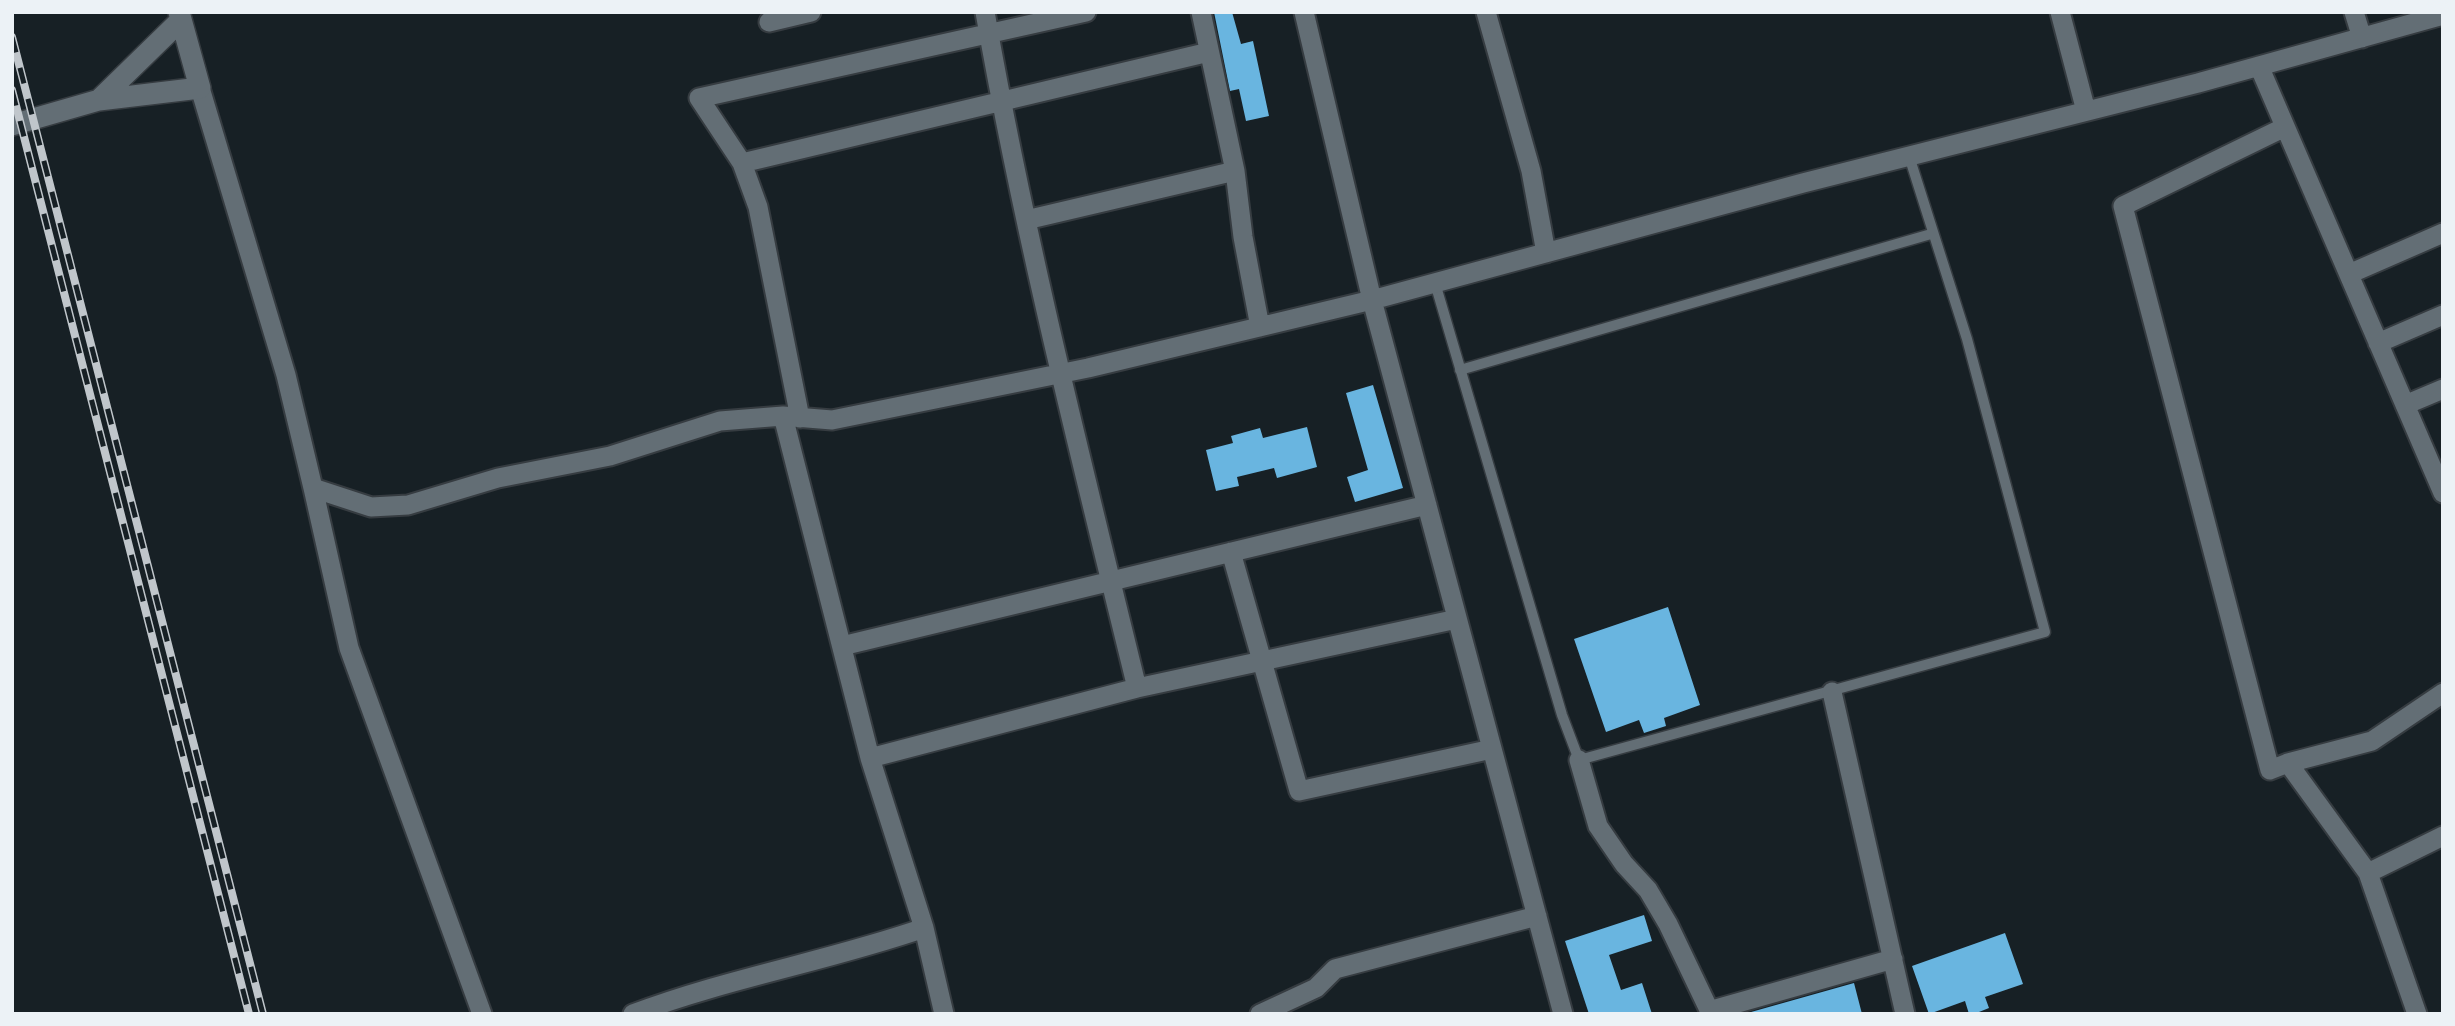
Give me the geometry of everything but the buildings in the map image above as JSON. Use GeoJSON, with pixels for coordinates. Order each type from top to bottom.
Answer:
{"type":"FeatureCollection","features":[{"type":"Feature","properties":{"kind":"street"},"geometry":{"type":"LineString","coordinates":[[769,22],[811,12]]}},
{"type":"Feature","properties":{"kind":"street"},"geometry":{"type":"LineString","coordinates":[[985,12],[1000,102],[1059,374],[1137,688]]}},
{"type":"Feature","properties":{"kind":"street"},"geometry":{"type":"LineString","coordinates":[[944,1014],[924,928],[870,758],[842,646],[792,417],[758,207],[742,163],[699,98],[1086,12]]}},
{"type":"Feature","properties":{"kind":"street"},"geometry":{"type":"LineString","coordinates":[[1201,12],[1235,171],[1243,237],[1260,327]]}},
{"type":"Feature","properties":{"kind":"street"},"geometry":{"type":"LineString","coordinates":[[1304,12],[1372,300],[1563,1014]]}},
{"type":"Feature","properties":{"kind":"street"},"geometry":{"type":"LineString","coordinates":[[1486,12],[1531,171],[1546,253]]}},
{"type":"Feature","properties":{"kind":"street"},"geometry":{"type":"LineString","coordinates":[[2060,12],[2086,111]]}},
{"type":"Feature","properties":{"kind":"street"},"geometry":{"type":"LineString","coordinates":[[2354,12],[2362,38]]}},
{"type":"Feature","properties":{"kind":"street"},"geometry":{"type":"LineString","coordinates":[[313,488],[371,507],[408,505],[498,478],[610,457],[720,421],[792,417],[832,420],[1059,374],[1372,300],[2443,15]]}},
{"type":"Feature","properties":{"kind":"street"},"geometry":{"type":"LineString","coordinates":[[180,16],[286,375],[349,648],[482,1014]]}},
{"type":"Feature","properties":{"kind":"street"},"geometry":{"type":"LineString","coordinates":[[99,100],[180,16]]}},
{"type":"Feature","properties":{"kind":"street"},"geometry":{"type":"LineString","coordinates":[[742,163],[1209,52]]}},
{"type":"Feature","properties":{"kind":"street"},"geometry":{"type":"LineString","coordinates":[[2259,66],[2441,485]]}},
{"type":"Feature","properties":{"kind":"street"},"geometry":{"type":"LineString","coordinates":[[12,125],[99,100],[200,88]]}},
{"type":"Feature","properties":{"kind":"street"},"geometry":{"type":"LineString","coordinates":[[2285,127],[2123,206],[2270,770],[2372,741],[2443,693]]}},
{"type":"Feature","properties":{"kind":"street"},"geometry":{"type":"LineString","coordinates":[[1026,220],[1235,171]]}},
{"type":"Feature","properties":{"kind":"street"},"geometry":{"type":"LineString","coordinates":[[2349,274],[2443,233]]}},
{"type":"Feature","properties":{"kind":"street"},"geometry":{"type":"LineString","coordinates":[[2378,342],[2443,314]]}},
{"type":"Feature","properties":{"kind":"street"},"geometry":{"type":"LineString","coordinates":[[2405,405],[2443,389]]}},
{"type":"Feature","properties":{"kind":"street"},"geometry":{"type":"LineString","coordinates":[[842,646],[1427,505]]}},
{"type":"Feature","properties":{"kind":"street"},"geometry":{"type":"LineString","coordinates":[[1231,552],[1299,791],[1492,749]]}},
{"type":"Feature","properties":{"kind":"street"},"geometry":{"type":"LineString","coordinates":[[870,758],[1137,688],[1457,619]]}},
{"type":"Feature","properties":{"kind":"street"},"geometry":{"type":"LineString","coordinates":[[1832,692],[1905,1014]]}},
{"type":"Feature","properties":{"kind":"street"},"geometry":{"type":"LineString","coordinates":[[1579,760],[1598,826],[1624,864],[1648,890],[1668,924],[1710,1012],[1893,959]]}},
{"type":"Feature","properties":{"kind":"street"},"geometry":{"type":"LineString","coordinates":[[2288,763],[2368,873],[2417,1014]]}},
{"type":"Feature","properties":{"kind":"street"},"geometry":{"type":"LineString","coordinates":[[2368,873],[2443,836]]}},
{"type":"Feature","properties":{"kind":"street"},"geometry":{"type":"LineString","coordinates":[[1260,1014],[1316,988],[1335,969],[1537,916]]}},
{"type":"Feature","properties":{"kind":"street"},"geometry":{"type":"LineString","coordinates":[[633,1014],[677,997],[857,951],[924,928]]}},
{"type":"Feature","properties":{"kind":"lane"},"geometry":{"type":"LineString","coordinates":[[1435,283],[1562,715],[1579,760],[2045,632],[1967,340],[1931,234],[1909,156]]}},
{"type":"Feature","properties":{"kind":"lane"},"geometry":{"type":"LineString","coordinates":[[1460,370],[1931,234]]}},
{"type":"Feature","properties":{"kind":"railway"},"geometry":{"type":"LineString","coordinates":[[12,37],[263,1014]]}},
{"type":"Feature","properties":{"kind":"railway"},"geometry":{"type":"LineString","coordinates":[[12,90],[249,1014]]}}]}
